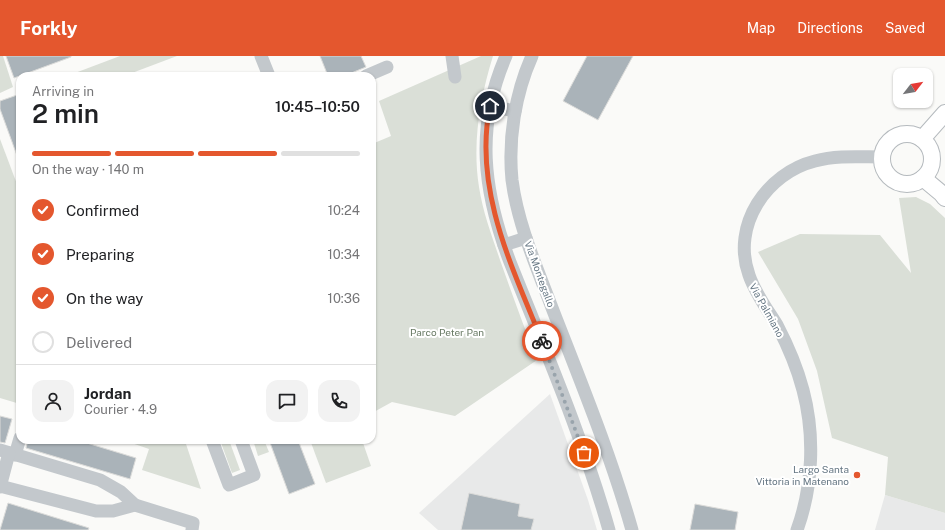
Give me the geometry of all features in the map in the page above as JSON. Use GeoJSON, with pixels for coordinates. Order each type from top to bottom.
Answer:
{"type":"FeatureCollection","features":[{"type":"Feature","properties":{"kind":"main road"},"geometry":{"type":"LineString","coordinates":[[922,139],[945,113]]}},
{"type":"Feature","properties":{"kind":"main road"},"geometry":{"type":"LineString","coordinates":[[908,134],[922,139],[927,145],[932,159],[930,167],[923,178],[909,183],[901,183],[894,179],[885,170],[882,157],[883,149],[893,138],[900,135],[908,134]]}},
{"type":"Feature","properties":{"kind":"main road"},"geometry":{"type":"LineString","coordinates":[[923,178],[945,198]]}},
{"type":"Feature","properties":{"kind":"street"},"geometry":{"type":"LineString","coordinates":[[261,56],[267,72]]}},
{"type":"Feature","properties":{"kind":"street"},"geometry":{"type":"LineString","coordinates":[[452,56],[455,76]]}},
{"type":"Feature","properties":{"kind":"street"},"geometry":{"type":"LineString","coordinates":[[506,56],[497,79],[487,120],[486,141],[488,175],[494,214],[504,246],[563,396],[595,483],[608,530]]}},
{"type":"Feature","properties":{"kind":"street","name":"Via Montegallo"},"geometry":{"type":"LineString","coordinates":[[532,56],[521,85],[515,111],[512,144],[512,180],[517,208],[526,238],[612,466],[632,530]]}},
{"type":"Feature","properties":{"kind":"street"},"geometry":{"type":"LineString","coordinates":[[376,72],[387,68]]}},
{"type":"Feature","properties":{"kind":"street"},"geometry":{"type":"LineString","coordinates":[[490,106],[515,111]]}},
{"type":"Feature","properties":{"kind":"street","name":"Via Palmiano"},"geometry":{"type":"LineString","coordinates":[[797,530],[806,495],[809,472],[810,432],[808,410],[801,382],[787,345],[754,286],[747,270],[745,244],[748,226],[754,210],[763,194],[777,180],[792,170],[804,164],[825,158],[882,157]]}},
{"type":"Feature","properties":{"kind":"street"},"geometry":{"type":"LineString","coordinates":[[504,246],[526,238]]}},
{"type":"Feature","properties":{"kind":"street"},"geometry":{"type":"LineString","coordinates":[[563,396],[583,388]]}},
{"type":"Feature","properties":{"kind":"street"},"geometry":{"type":"LineString","coordinates":[[16,443],[8,453],[0,486],[94,511],[113,511],[135,505]]}},
{"type":"Feature","properties":{"kind":"street"},"geometry":{"type":"LineString","coordinates":[[214,444],[229,485],[254,475],[242,444]]}},
{"type":"Feature","properties":{"kind":"street"},"geometry":{"type":"LineString","coordinates":[[8,453],[104,481],[121,492],[135,505],[192,527]]}},
{"type":"Feature","properties":{"kind":"shaded area"},"geometry":{"type":"Polygon","coordinates":[[[550,394],[588,500],[597,530],[438,530],[419,513],[550,394]]]}},
{"type":"Feature","properties":{"kind":"shaded area"},"geometry":{"type":"Polygon","coordinates":[[[885,495],[945,513],[945,530],[875,530],[885,495]]]}},
{"type":"Feature","properties":{"kind":"green space"},"geometry":{"type":"Polygon","coordinates":[[[0,56],[3,56],[13,87],[0,93],[0,56]]]}},
{"type":"Feature","properties":{"kind":"green space"},"geometry":{"type":"Polygon","coordinates":[[[120,56],[177,56],[135,72],[78,72],[120,56]]]}},
{"type":"Feature","properties":{"kind":"green space","name":"Parco Peter Pan"},"geometry":{"type":"Polygon","coordinates":[[[481,56],[493,56],[484,88],[478,121],[476,154],[479,187],[488,224],[500,260],[537,360],[455,416],[392,402],[376,411],[376,142],[391,136],[379,101],[481,56]]]}},
{"type":"Feature","properties":{"kind":"green space"},"geometry":{"type":"Polygon","coordinates":[[[0,139],[16,181],[16,403],[0,398],[0,139]]]}},
{"type":"Feature","properties":{"kind":"green space"},"geometry":{"type":"Polygon","coordinates":[[[916,197],[930,204],[945,218],[945,513],[885,495],[888,457],[832,438],[817,371],[798,319],[758,252],[800,234],[880,235],[911,273],[899,198],[916,197]]]}},
{"type":"Feature","properties":{"kind":"green space"},"geometry":{"type":"Polygon","coordinates":[[[135,444],[186,444],[201,489],[142,470],[149,449],[135,444]]]}},
{"type":"Feature","properties":{"kind":"green space"},"geometry":{"type":"Polygon","coordinates":[[[221,444],[230,444],[240,470],[232,473],[221,444]]]}},
{"type":"Feature","properties":{"kind":"green space"},"geometry":{"type":"Polygon","coordinates":[[[254,444],[266,444],[269,452],[258,456],[254,444]]]}},
{"type":"Feature","properties":{"kind":"green space"},"geometry":{"type":"Polygon","coordinates":[[[311,444],[363,444],[371,466],[326,483],[311,444]]]}},
{"type":"Feature","properties":{"kind":"building"},"geometry":{"type":"Polygon","coordinates":[[[6,56],[71,56],[30,72],[16,72],[16,77],[14,78],[6,56]]]}},
{"type":"Feature","properties":{"kind":"building"},"geometry":{"type":"Polygon","coordinates":[[[320,56],[361,56],[366,67],[354,72],[326,72],[320,56]]]}},
{"type":"Feature","properties":{"kind":"building"},"geometry":{"type":"Polygon","coordinates":[[[587,56],[633,56],[598,120],[563,101],[587,56]]]}},
{"type":"Feature","properties":{"kind":"building"},"geometry":{"type":"Polygon","coordinates":[[[16,95],[16,153],[0,109],[0,101],[16,95]]]}},
{"type":"Feature","properties":{"kind":"building"},"geometry":{"type":"Polygon","coordinates":[[[0,416],[12,419],[5,443],[0,442],[0,416]]]}},
{"type":"Feature","properties":{"kind":"building"},"geometry":{"type":"Polygon","coordinates":[[[27,444],[90,444],[136,458],[130,479],[26,448],[27,444]]]}},
{"type":"Feature","properties":{"kind":"building"},"geometry":{"type":"Polygon","coordinates":[[[270,444],[300,444],[315,484],[289,494],[270,444]]]}},
{"type":"Feature","properties":{"kind":"building"},"geometry":{"type":"Polygon","coordinates":[[[469,493],[520,504],[518,516],[534,519],[531,530],[461,530],[469,493]]]}},
{"type":"Feature","properties":{"kind":"building"},"geometry":{"type":"Polygon","coordinates":[[[8,503],[89,528],[88,530],[0,530],[8,503]]]}},
{"type":"Feature","properties":{"kind":"building"},"geometry":{"type":"Polygon","coordinates":[[[695,504],[738,512],[735,530],[690,530],[695,504]]]}},
{"type":"Feature","properties":{"kind":"way so far"},"geometry":{"type":"LineString","coordinates":[[542,341],[567,404],[584,453]]}},
{"type":"Feature","properties":{"kind":"place","name":"Largo Santa Vittoria in Matenano"},"geometry":{"type":"Point","coordinates":[857,475]}},
{"type":"Feature","properties":{"kind":"route"},"geometry":{"type":"LineString","coordinates":[[490,106],[487,124],[486,150],[494,214],[510,262],[542,341]]}}]}
